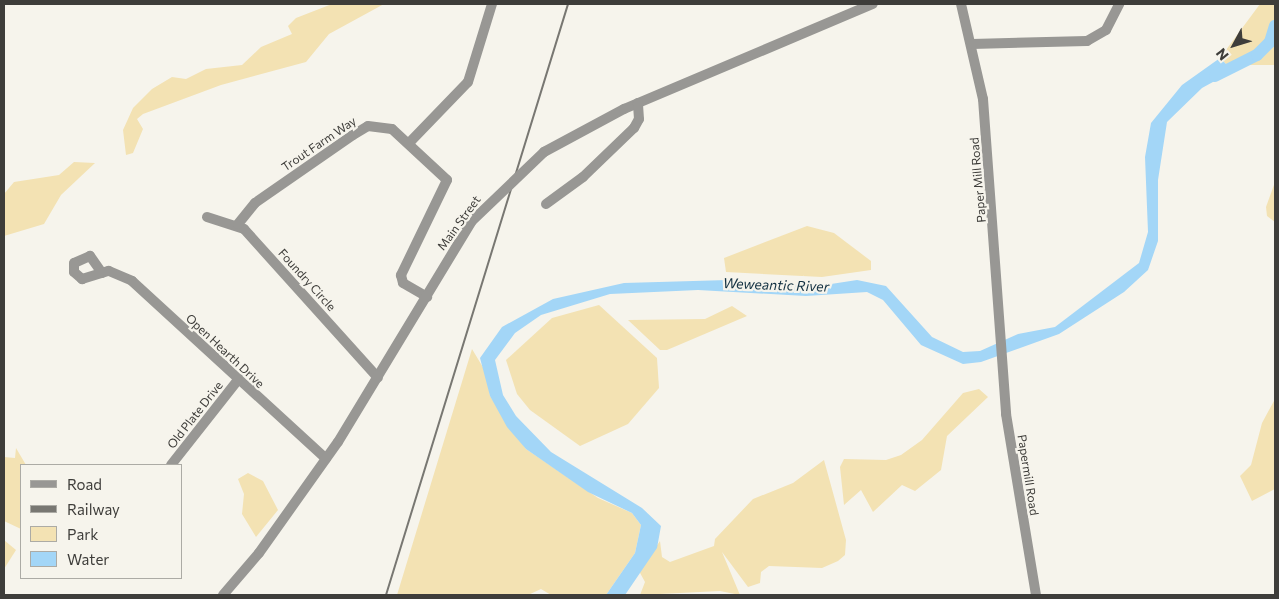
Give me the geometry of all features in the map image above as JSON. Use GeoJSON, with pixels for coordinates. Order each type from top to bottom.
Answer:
{"type":"FeatureCollection","features":[{"type":"Feature","properties":{"kind":"street"},"geometry":{"type":"LineString","coordinates":[[410,142],[468,82],[492,4]]}},
{"type":"Feature","properties":{"kind":"street","name":"Main Street"},"geometry":{"type":"LineString","coordinates":[[223,595],[259,553],[326,459],[378,378],[472,221],[544,152],[638,103],[873,4]]}},
{"type":"Feature","properties":{"kind":"street","name":"Paper Mill Road"},"geometry":{"type":"LineString","coordinates":[[961,4],[984,99],[1003,357]]}},
{"type":"Feature","properties":{"kind":"street"},"geometry":{"type":"LineString","coordinates":[[972,44],[1088,41],[1106,30],[1118,4]]}},
{"type":"Feature","properties":{"kind":"street"},"geometry":{"type":"LineString","coordinates":[[546,204],[583,177],[634,128],[639,119],[638,103]]}},
{"type":"Feature","properties":{"kind":"street","name":"Trout Farm Way"},"geometry":{"type":"LineString","coordinates":[[238,224],[255,203],[368,126],[392,129],[410,142],[447,180],[402,267],[403,283],[427,297]]}},
{"type":"Feature","properties":{"kind":"street"},"geometry":{"type":"LineString","coordinates":[[207,218],[238,224]]}},
{"type":"Feature","properties":{"kind":"street","name":"Foundry Circle"},"geometry":{"type":"LineString","coordinates":[[238,224],[378,378]]}},
{"type":"Feature","properties":{"kind":"street","name":"Open Hearth Drive"},"geometry":{"type":"LineString","coordinates":[[102,273],[132,280],[238,380],[326,459]]}},
{"type":"Feature","properties":{"kind":"street","name":"Papermill Road"},"geometry":{"type":"LineString","coordinates":[[1003,357],[1006,414],[1036,595]]}},
{"type":"Feature","properties":{"kind":"street","name":"Old Plate Drive"},"geometry":{"type":"LineString","coordinates":[[172,464],[238,380]]}},
{"type":"Feature","properties":{"kind":"green space"},"geometry":{"type":"Polygon","coordinates":[[[332,4],[384,4],[329,34],[306,62],[221,85],[143,114],[137,119],[143,129],[133,153],[126,155],[123,130],[133,108],[152,89],[172,77],[186,79],[206,69],[242,65],[261,47],[292,34],[288,26],[296,18],[332,4]]]}},
{"type":"Feature","properties":{"kind":"green space"},"geometry":{"type":"Polygon","coordinates":[[[1260,4],[1275,4],[1275,65],[1245,65],[1233,71],[1220,58],[1260,4]]]}},
{"type":"Feature","properties":{"kind":"green space"},"geometry":{"type":"Polygon","coordinates":[[[74,162],[95,163],[61,195],[44,224],[4,236],[4,194],[14,182],[59,175],[74,162]]]}},
{"type":"Feature","properties":{"kind":"green space"},"geometry":{"type":"Polygon","coordinates":[[[1275,182],[1275,222],[1267,216],[1266,207],[1275,182]]]}},
{"type":"Feature","properties":{"kind":"green space"},"geometry":{"type":"Polygon","coordinates":[[[807,226],[834,233],[871,261],[871,270],[822,277],[726,272],[724,258],[807,226]]]}},
{"type":"Feature","properties":{"kind":"green space"},"geometry":{"type":"Polygon","coordinates":[[[599,305],[657,358],[659,388],[628,424],[580,446],[530,410],[517,394],[506,360],[552,318],[599,305]]]}},
{"type":"Feature","properties":{"kind":"green space"},"geometry":{"type":"Polygon","coordinates":[[[732,306],[747,316],[667,350],[660,350],[628,320],[705,319],[732,306]]]}},
{"type":"Feature","properties":{"kind":"green space"},"geometry":{"type":"Polygon","coordinates":[[[472,349],[487,374],[490,396],[526,449],[598,498],[632,513],[641,525],[635,553],[606,595],[551,595],[541,589],[528,595],[397,595],[472,349]]]}},
{"type":"Feature","properties":{"kind":"green space"},"geometry":{"type":"Polygon","coordinates":[[[979,389],[988,397],[947,436],[941,470],[915,491],[902,485],[873,512],[861,490],[844,505],[840,467],[844,459],[886,460],[901,455],[922,440],[963,393],[979,389]]]}},
{"type":"Feature","properties":{"kind":"green space"},"geometry":{"type":"Polygon","coordinates":[[[1275,399],[1275,489],[1252,501],[1240,476],[1251,465],[1262,423],[1275,399]]]}},
{"type":"Feature","properties":{"kind":"green space"},"geometry":{"type":"Polygon","coordinates":[[[16,448],[25,464],[20,464],[20,529],[4,521],[4,457],[15,458],[16,448]]]}},
{"type":"Feature","properties":{"kind":"green space"},"geometry":{"type":"Polygon","coordinates":[[[824,460],[846,540],[845,555],[838,561],[822,568],[769,566],[761,572],[760,583],[748,587],[722,552],[740,595],[720,591],[640,595],[645,582],[639,571],[660,541],[662,557],[670,562],[714,546],[715,539],[753,499],[793,483],[824,460]]]}},
{"type":"Feature","properties":{"kind":"green space"},"geometry":{"type":"Polygon","coordinates":[[[248,473],[263,481],[278,510],[256,537],[242,514],[244,494],[238,479],[248,473]]]}},
{"type":"Feature","properties":{"kind":"green space"},"geometry":{"type":"Polygon","coordinates":[[[4,540],[16,550],[4,569],[4,540]]]}},
{"type":"Feature","properties":{"kind":"water"},"geometry":{"type":"Polygon","coordinates":[[[1220,58],[1233,71],[1202,88],[1167,122],[1158,180],[1158,241],[1148,270],[1124,292],[1059,334],[981,362],[963,364],[921,345],[883,300],[867,292],[806,296],[698,290],[610,294],[541,315],[515,333],[495,360],[503,395],[516,416],[551,452],[642,508],[661,526],[657,548],[625,595],[606,595],[635,553],[641,525],[632,513],[588,492],[526,449],[507,427],[490,396],[480,358],[502,327],[553,299],[624,283],[728,280],[818,286],[857,280],[886,286],[932,337],[963,352],[980,351],[1018,334],[1055,327],[1139,263],[1148,232],[1145,157],[1151,123],[1182,85],[1220,58]]]}},
{"type":"Feature","properties":{"kind":"waterway","name":"Weweantic River"},"geometry":{"type":"LineString","coordinates":[[1215,76],[1257,55],[1270,42],[1275,26]]}},
{"type":"Feature","properties":{"kind":"railway"},"geometry":{"type":"LineString","coordinates":[[386,595],[568,4]]}}]}
